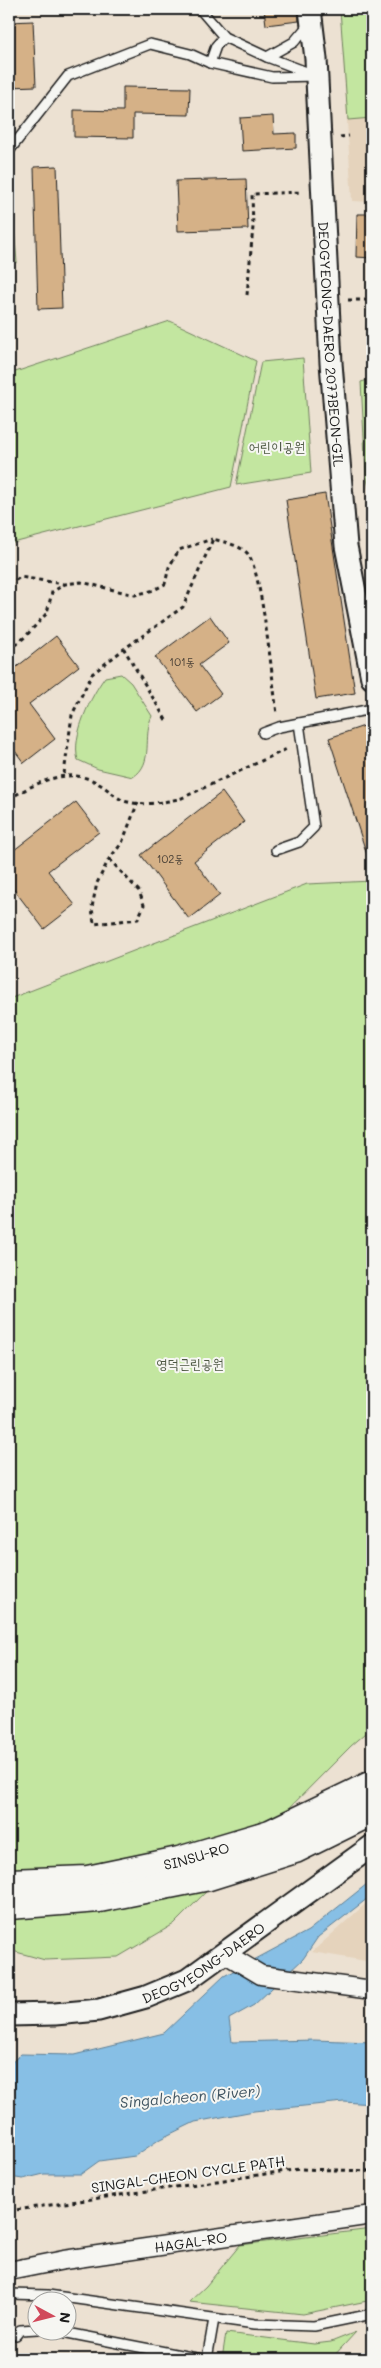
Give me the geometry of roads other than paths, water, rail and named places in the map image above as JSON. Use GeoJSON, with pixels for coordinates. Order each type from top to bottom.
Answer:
{"type":"FeatureCollection","features":[{"type":"Feature","properties":{"kind":"main road","name":"SINSU-RO"},"geometry":{"type":"LineString","coordinates":[[9,1883],[88,1880],[179,1861],[270,1834],[372,1785]]}},
{"type":"Feature","properties":{"kind":"main road","name":"SINSU-RO"},"geometry":{"type":"LineString","coordinates":[[9,1905],[99,1898],[209,1876],[295,1849],[372,1811]]}},
{"type":"Feature","properties":{"kind":"street","name":"DEOGYEONG-DAERO 2077BEON-GIL"},"geometry":{"type":"LineString","coordinates":[[311,15],[317,76],[331,363],[346,546],[372,678]]}},
{"type":"Feature","properties":{"kind":"street","name":"DEOGYEONG-DAERO"},"geometry":{"type":"LineString","coordinates":[[9,2015],[55,2014],[99,2010],[146,1997],[188,1980],[372,1846]]}},
{"type":"Feature","properties":{"kind":"street"},"geometry":{"type":"LineString","coordinates":[[224,1953],[261,1975],[372,1990]]}},
{"type":"Feature","properties":{"kind":"street","name":"HAGAL-RO"},"geometry":{"type":"LineString","coordinates":[[9,2271],[64,2260],[372,2215]]}},
{"type":"Feature","properties":{"kind":"lane"},"geometry":{"type":"LineString","coordinates":[[200,9],[224,37],[267,57],[317,76]]}},
{"type":"Feature","properties":{"kind":"lane"},"geometry":{"type":"LineString","coordinates":[[267,57],[294,42],[311,15]]}},
{"type":"Feature","properties":{"kind":"lane"},"geometry":{"type":"LineString","coordinates":[[210,63],[216,46],[224,37]]}},
{"type":"Feature","properties":{"kind":"lane"},"geometry":{"type":"LineString","coordinates":[[9,151],[68,76],[150,44],[190,54],[210,63],[272,77],[317,76]]}},
{"type":"Feature","properties":{"kind":"lane"},"geometry":{"type":"LineString","coordinates":[[263,733],[279,727],[372,710]]}},
{"type":"Feature","properties":{"kind":"lane"},"geometry":{"type":"LineString","coordinates":[[276,850],[299,842],[314,828],[299,723]]}},
{"type":"Feature","properties":{"kind":"lane"},"geometry":{"type":"LineString","coordinates":[[9,2294],[48,2295],[255,2324],[314,2326],[372,2314]]}},
{"type":"Feature","properties":{"kind":"lane"},"geometry":{"type":"LineString","coordinates":[[207,2359],[214,2319]]}},
{"type":"Feature","properties":{"kind":"lane"},"geometry":{"type":"LineString","coordinates":[[16,2335],[20,2330],[28,2329]]}},
{"type":"Feature","properties":{"kind":"lane"},"geometry":{"type":"LineString","coordinates":[[78,2335],[201,2359]]}},
{"type":"Feature","properties":{"kind":"water","name":"Singalcheon (River)"},"geometry":{"type":"Polygon","coordinates":[[[372,1880],[372,1895],[318,1937],[303,1959],[254,2005],[229,2019],[232,2042],[314,2040],[372,2042],[372,2104],[344,2102],[254,2111],[195,2122],[160,2139],[135,2156],[99,2161],[81,2174],[44,2174],[23,2179],[9,2177],[9,2065],[21,2054],[74,2055],[164,2033],[224,1976],[308,1931],[372,1880]]]}},
{"type":"Feature","properties":{"kind":"park label","name":"어린이공원"},"geometry":{"type":"Point","coordinates":[277,446]}},
{"type":"Feature","properties":{"kind":"park label","name":"영덕근린공원"},"geometry":{"type":"Point","coordinates":[190,1363]}}]}
